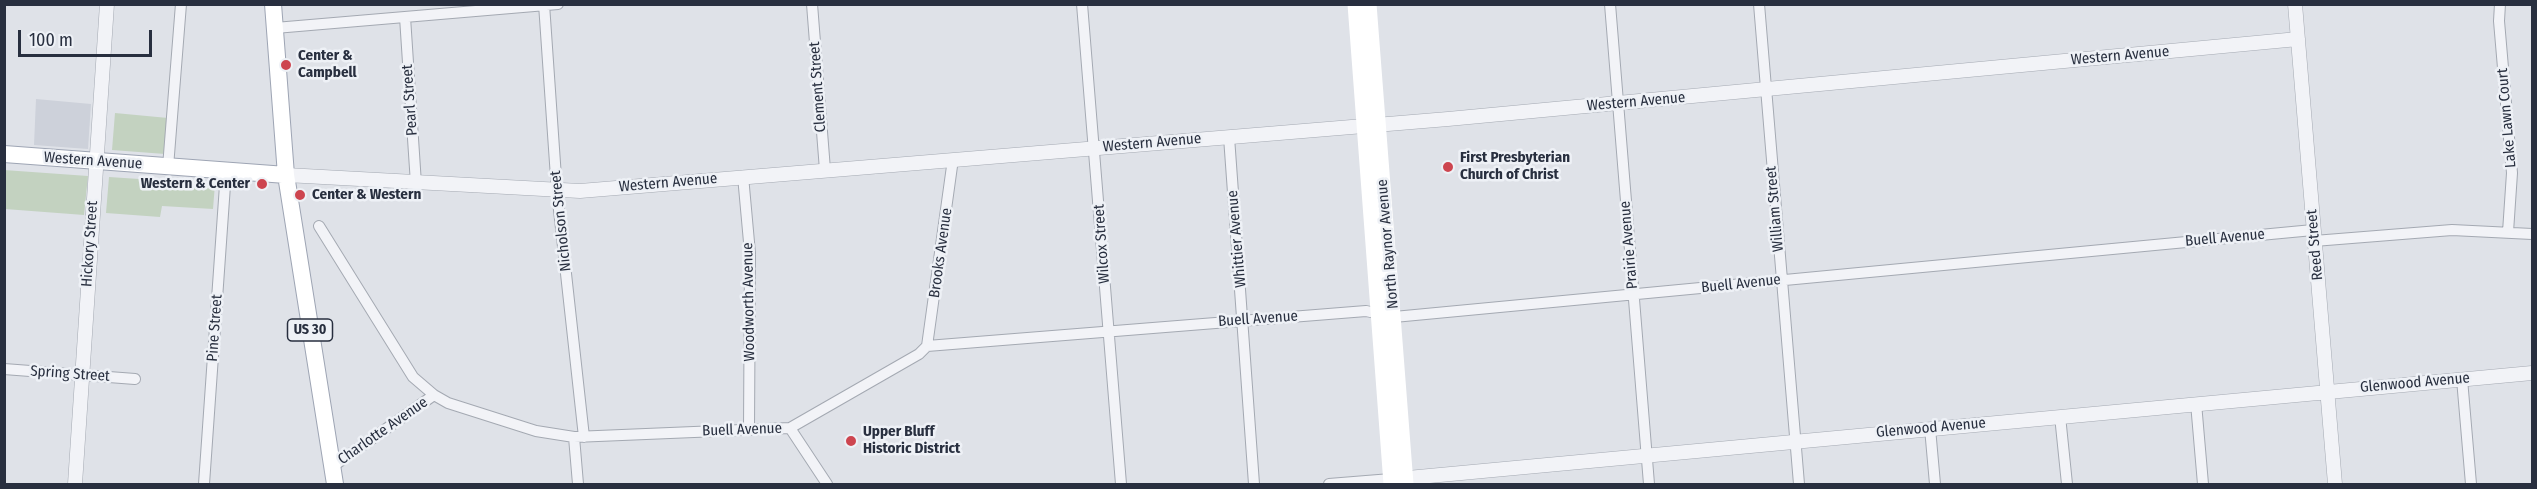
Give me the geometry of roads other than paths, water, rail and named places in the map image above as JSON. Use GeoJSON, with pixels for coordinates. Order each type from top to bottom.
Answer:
{"type":"FeatureCollection","features":[{"type":"Feature","properties":{"kind":"main road","name":"US 30"},"geometry":{"type":"LineString","coordinates":[[273,4],[286,176],[335,484]]}},
{"type":"Feature","properties":{"kind":"main road","name":"North Raynor Avenue"},"geometry":{"type":"LineString","coordinates":[[1355,4],[1372,125]]}},
{"type":"Feature","properties":{"kind":"main road","name":"North Raynor Avenue"},"geometry":{"type":"LineString","coordinates":[[1369,4],[1372,125],[1398,482]]}},
{"type":"Feature","properties":{"kind":"main road","name":"Western Avenue"},"geometry":{"type":"LineString","coordinates":[[4,154],[286,176]]}},
{"type":"Feature","properties":{"kind":"main road"},"geometry":{"type":"LineString","coordinates":[[264,174],[276,167],[285,156]]}},
{"type":"Feature","properties":{"kind":"street","name":"Hickory Street"},"geometry":{"type":"LineString","coordinates":[[75,484],[80,375],[107,4]]}},
{"type":"Feature","properties":{"kind":"street"},"geometry":{"type":"LineString","coordinates":[[168,167],[181,4]]}},
{"type":"Feature","properties":{"kind":"street"},"geometry":{"type":"LineString","coordinates":[[275,28],[558,4]]}},
{"type":"Feature","properties":{"kind":"street","name":"Clement Street"},"geometry":{"type":"LineString","coordinates":[[812,4],[825,170]]}},
{"type":"Feature","properties":{"kind":"street","name":"Wilcox Street"},"geometry":{"type":"LineString","coordinates":[[1082,4],[1121,484]]}},
{"type":"Feature","properties":{"kind":"street","name":"Prairie Avenue"},"geometry":{"type":"LineString","coordinates":[[1610,4],[1648,484]]}},
{"type":"Feature","properties":{"kind":"street","name":"William Street"},"geometry":{"type":"LineString","coordinates":[[1759,4],[1799,484]]}},
{"type":"Feature","properties":{"kind":"street","name":"Reed Street"},"geometry":{"type":"LineString","coordinates":[[2295,4],[2335,484]]}},
{"type":"Feature","properties":{"kind":"street","name":"Lake Lawn Court"},"geometry":{"type":"LineString","coordinates":[[2500,4],[2499,21],[2512,173],[2508,232]]}},
{"type":"Feature","properties":{"kind":"street","name":"Nicholson Street"},"geometry":{"type":"LineString","coordinates":[[544,5],[557,192],[579,437],[578,484]]}},
{"type":"Feature","properties":{"kind":"street","name":"Pearl Street"},"geometry":{"type":"LineString","coordinates":[[405,17],[416,184]]}},
{"type":"Feature","properties":{"kind":"street","name":"Western Avenue"},"geometry":{"type":"LineString","coordinates":[[286,176],[557,192],[1372,125],[2298,39]]}},
{"type":"Feature","properties":{"kind":"street","name":"Whittier Avenue"},"geometry":{"type":"LineString","coordinates":[[1229,137],[1244,320],[1254,484]]}},
{"type":"Feature","properties":{"kind":"street","name":"Brooks Avenue"},"geometry":{"type":"LineString","coordinates":[[927,346],[953,159]]}},
{"type":"Feature","properties":{"kind":"street","name":"Pine Street"},"geometry":{"type":"LineString","coordinates":[[204,484],[226,171]]}},
{"type":"Feature","properties":{"kind":"street","name":"Woodworth Avenue"},"geometry":{"type":"LineString","coordinates":[[743,176],[750,253],[749,429]]}},
{"type":"Feature","properties":{"kind":"street","name":"Buell Avenue"},"geometry":{"type":"LineString","coordinates":[[319,226],[413,376],[434,395],[448,404],[536,431],[579,437],[790,428],[919,354],[927,346],[1366,311],[1387,316],[1781,280],[2314,236],[2452,230],[2532,234]]}},
{"type":"Feature","properties":{"kind":"street","name":"Spring Street"},"geometry":{"type":"LineString","coordinates":[[4,369],[135,380]]}},
{"type":"Feature","properties":{"kind":"street","name":"Glenwood Avenue"},"geometry":{"type":"LineString","coordinates":[[1329,484],[1398,482],[1646,455],[2532,373]]}},
{"type":"Feature","properties":{"kind":"street"},"geometry":{"type":"LineString","coordinates":[[2462,379],[2471,484]]}},
{"type":"Feature","properties":{"kind":"street","name":"Charlotte Avenue"},"geometry":{"type":"LineString","coordinates":[[332,467],[434,395]]}},
{"type":"Feature","properties":{"kind":"street"},"geometry":{"type":"LineString","coordinates":[[2196,403],[2203,484]]}},
{"type":"Feature","properties":{"kind":"street"},"geometry":{"type":"LineString","coordinates":[[2060,416],[2067,484]]}},
{"type":"Feature","properties":{"kind":"street"},"geometry":{"type":"LineString","coordinates":[[790,428],[827,484]]}},
{"type":"Feature","properties":{"kind":"street"},"geometry":{"type":"LineString","coordinates":[[1930,428],[1935,484]]}},
{"type":"Feature","properties":{"kind":"place","name":"Center & Campbell"},"geometry":{"type":"Point","coordinates":[286,65]}},
{"type":"Feature","properties":{"kind":"place","name":"First Presbyterian Church of Christ"},"geometry":{"type":"Point","coordinates":[1448,167]}},
{"type":"Feature","properties":{"kind":"place","name":"Western & Center"},"geometry":{"type":"Point","coordinates":[262,184]}},
{"type":"Feature","properties":{"kind":"place","name":"Center & Western"},"geometry":{"type":"Point","coordinates":[300,195]}},
{"type":"Feature","properties":{"kind":"place","name":"Upper Bluff Historic District"},"geometry":{"type":"Point","coordinates":[851,441]}}]}
